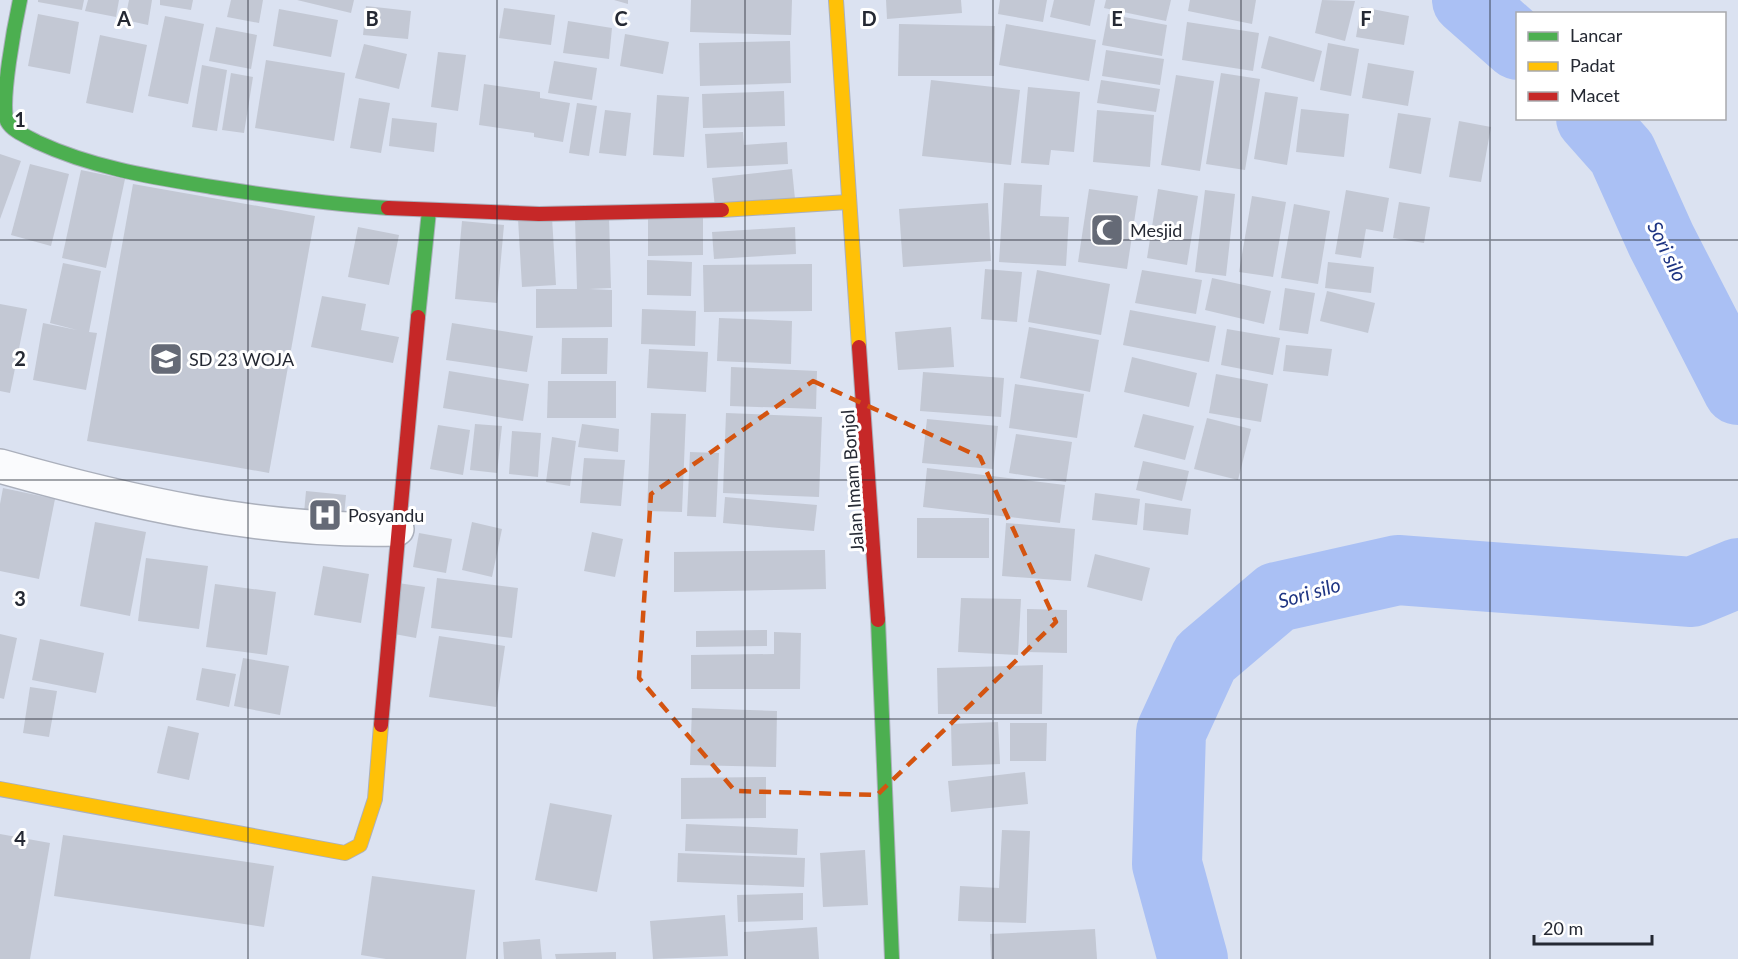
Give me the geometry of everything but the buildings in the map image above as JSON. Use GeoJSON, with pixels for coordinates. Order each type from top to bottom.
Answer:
{"type":"FeatureCollection","features":[{"type":"Feature","properties":{"kind":"main road"},"geometry":{"type":"LineString","coordinates":[[20,0],[7,63],[4,92],[6,119],[12,126],[39,142],[101,167],[274,196],[429,211],[638,214],[737,211],[848,202]]}},
{"type":"Feature","properties":{"kind":"main road","name":"Jalan Imam Bonjol"},"geometry":{"type":"LineString","coordinates":[[836,0],[848,202],[875,544],[892,959]]}},
{"type":"Feature","properties":{"kind":"main road"},"geometry":{"type":"LineString","coordinates":[[0,789],[345,853],[352,851],[365,837],[375,799],[397,529],[429,211]]}},
{"type":"Feature","properties":{"kind":"street"},"geometry":{"type":"LineString","coordinates":[[0,466],[108,496],[293,527],[341,531],[397,529]]}},
{"type":"Feature","properties":{"kind":"highlighted area"},"geometry":{"type":"Polygon","coordinates":[[[813,381],[980,457],[1056,622],[877,795],[735,791],[639,678],[651,494],[813,381]]]}},
{"type":"Feature","properties":{"kind":"waterway","name":"Sori silo"},"geometry":{"type":"LineString","coordinates":[[1467,0],[1516,43]]}},
{"type":"Feature","properties":{"kind":"waterway","name":"Sori silo"},"geometry":{"type":"LineString","coordinates":[[1593,120],[1622,153],[1661,240],[1738,390]]}},
{"type":"Feature","properties":{"kind":"waterway","name":"Sori silo"},"geometry":{"type":"LineString","coordinates":[[1193,959],[1167,864],[1171,732],[1205,658],[1277,597],[1398,570],[1692,592],[1738,573]]}},
{"type":"Feature","properties":{"kind":"traffic: fast"},"geometry":{"type":"LineString","coordinates":[[20,0],[5,97],[7,121],[20,133],[80,159],[145,175],[278,197],[388,208]]}},
{"type":"Feature","properties":{"kind":"traffic: fast"},"geometry":{"type":"LineString","coordinates":[[418,317],[429,211]]}},
{"type":"Feature","properties":{"kind":"traffic: fast"},"geometry":{"type":"LineString","coordinates":[[878,620],[892,959]]}},
{"type":"Feature","properties":{"kind":"traffic: slow"},"geometry":{"type":"LineString","coordinates":[[836,0],[859,347]]}},
{"type":"Feature","properties":{"kind":"traffic: slow"},"geometry":{"type":"LineString","coordinates":[[722,210],[848,202]]}},
{"type":"Feature","properties":{"kind":"traffic: slow"},"geometry":{"type":"LineString","coordinates":[[0,789],[345,853],[360,845],[375,799],[381,725]]}},
{"type":"Feature","properties":{"kind":"traffic: jam"},"geometry":{"type":"LineString","coordinates":[[388,208],[539,214],[722,210]]}},
{"type":"Feature","properties":{"kind":"traffic: jam"},"geometry":{"type":"LineString","coordinates":[[381,725],[418,317]]}},
{"type":"Feature","properties":{"kind":"traffic: jam"},"geometry":{"type":"LineString","coordinates":[[859,347],[878,620]]}},
{"type":"Feature","properties":{"kind":"place","name":"Mesjid"},"geometry":{"type":"Point","coordinates":[1107,230]}},
{"type":"Feature","properties":{"kind":"place","name":"SD 23 WOJA"},"geometry":{"type":"Point","coordinates":[166,359]}},
{"type":"Feature","properties":{"kind":"place","name":"Posyandu"},"geometry":{"type":"Point","coordinates":[325,515]}}]}
